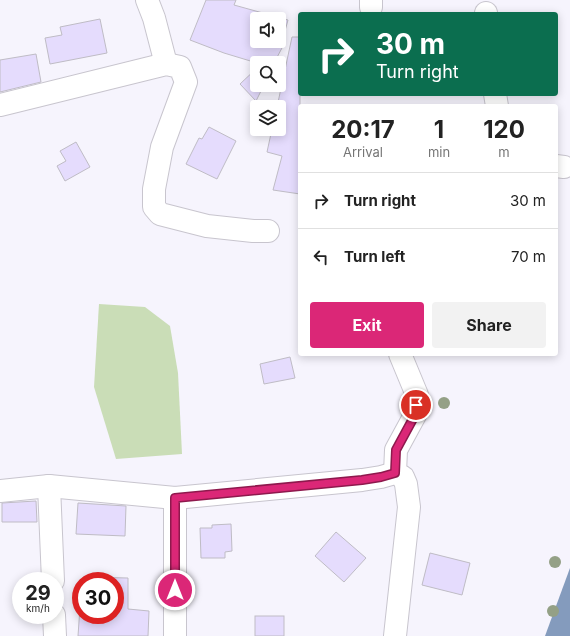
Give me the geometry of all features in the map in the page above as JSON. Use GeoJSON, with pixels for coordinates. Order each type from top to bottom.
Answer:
{"type":"FeatureCollection","features":[{"type":"Feature","properties":{"kind":"street"},"geometry":{"type":"LineString","coordinates":[[148,0],[166,64]]}},
{"type":"Feature","properties":{"kind":"street"},"geometry":{"type":"LineString","coordinates":[[0,105],[166,64],[180,67],[186,82],[162,147],[154,189],[154,206],[160,214],[207,226],[253,231],[268,231]]}},
{"type":"Feature","properties":{"kind":"street"},"geometry":{"type":"LineString","coordinates":[[395,473],[396,450],[415,415],[417,395],[401,356]]}},
{"type":"Feature","properties":{"kind":"street"},"geometry":{"type":"LineString","coordinates":[[0,490],[49,486],[175,498],[362,480],[395,473],[403,477],[406,484],[409,507],[395,636]]}},
{"type":"Feature","properties":{"kind":"street"},"geometry":{"type":"LineString","coordinates":[[49,486],[53,572]]}},
{"type":"Feature","properties":{"kind":"street"},"geometry":{"type":"LineString","coordinates":[[175,498],[175,636]]}},
{"type":"Feature","properties":{"kind":"street"},"geometry":{"type":"LineString","coordinates":[[54,624],[55,636]]}},
{"type":"Feature","properties":{"kind":"green space"},"geometry":{"type":"Polygon","coordinates":[[[99,304],[145,307],[170,326],[178,373],[182,454],[116,459],[94,387],[99,304]]]}},
{"type":"Feature","properties":{"kind":"water"},"geometry":{"type":"Polygon","coordinates":[[[570,568],[570,636],[545,636],[570,568]]]}},
{"type":"Feature","properties":{"kind":"building"},"geometry":{"type":"Polygon","coordinates":[[[206,0],[236,0],[234,5],[259,12],[250,12],[250,48],[282,48],[278,56],[250,56],[250,61],[190,40],[206,0]]]}},
{"type":"Feature","properties":{"kind":"building"},"geometry":{"type":"Polygon","coordinates":[[[100,19],[107,53],[50,64],[45,38],[62,35],[60,27],[100,19]]]}},
{"type":"Feature","properties":{"kind":"building"},"geometry":{"type":"Polygon","coordinates":[[[292,37],[298,37],[298,96],[300,96],[300,104],[298,104],[298,194],[273,190],[282,156],[267,152],[270,136],[286,136],[286,100],[278,100],[280,92],[286,92],[286,65],[292,37]]]}},
{"type":"Feature","properties":{"kind":"building"},"geometry":{"type":"Polygon","coordinates":[[[36,54],[41,82],[0,92],[0,60],[36,54]]]}},
{"type":"Feature","properties":{"kind":"building"},"geometry":{"type":"Polygon","coordinates":[[[250,75],[250,92],[260,92],[256,100],[255,100],[240,84],[250,75]]]}},
{"type":"Feature","properties":{"kind":"building"},"geometry":{"type":"Polygon","coordinates":[[[209,127],[236,141],[217,179],[186,164],[199,138],[202,139],[209,127]]]}},
{"type":"Feature","properties":{"kind":"building"},"geometry":{"type":"Polygon","coordinates":[[[76,142],[90,167],[65,181],[57,166],[66,161],[60,151],[76,142]]]}},
{"type":"Feature","properties":{"kind":"building"},"geometry":{"type":"Polygon","coordinates":[[[290,357],[295,378],[264,384],[260,364],[290,357]]]}},
{"type":"Feature","properties":{"kind":"building"},"geometry":{"type":"Polygon","coordinates":[[[36,501],[37,522],[2,522],[2,503],[36,501]]]}},
{"type":"Feature","properties":{"kind":"building"},"geometry":{"type":"Polygon","coordinates":[[[78,503],[126,506],[125,536],[76,534],[78,503]]]}},
{"type":"Feature","properties":{"kind":"building"},"geometry":{"type":"Polygon","coordinates":[[[231,524],[232,551],[225,552],[225,558],[201,558],[200,528],[212,528],[212,525],[231,524]]]}},
{"type":"Feature","properties":{"kind":"building"},"geometry":{"type":"Polygon","coordinates":[[[336,532],[366,558],[344,582],[315,556],[336,532]]]}},
{"type":"Feature","properties":{"kind":"building"},"geometry":{"type":"Polygon","coordinates":[[[430,553],[470,563],[462,595],[422,585],[430,553]]]}},
{"type":"Feature","properties":{"kind":"building"},"geometry":{"type":"Polygon","coordinates":[[[124,578],[128,578],[128,609],[149,611],[148,636],[78,636],[79,624],[124,624],[124,578]]]}},
{"type":"Feature","properties":{"kind":"building"},"geometry":{"type":"Polygon","coordinates":[[[255,616],[284,616],[284,636],[255,636],[255,616]]]}},
{"type":"Feature","properties":{"kind":"route"},"geometry":{"type":"LineString","coordinates":[[175,590],[175,498],[362,480],[395,473],[396,450],[415,415],[416,405]]}}]}
